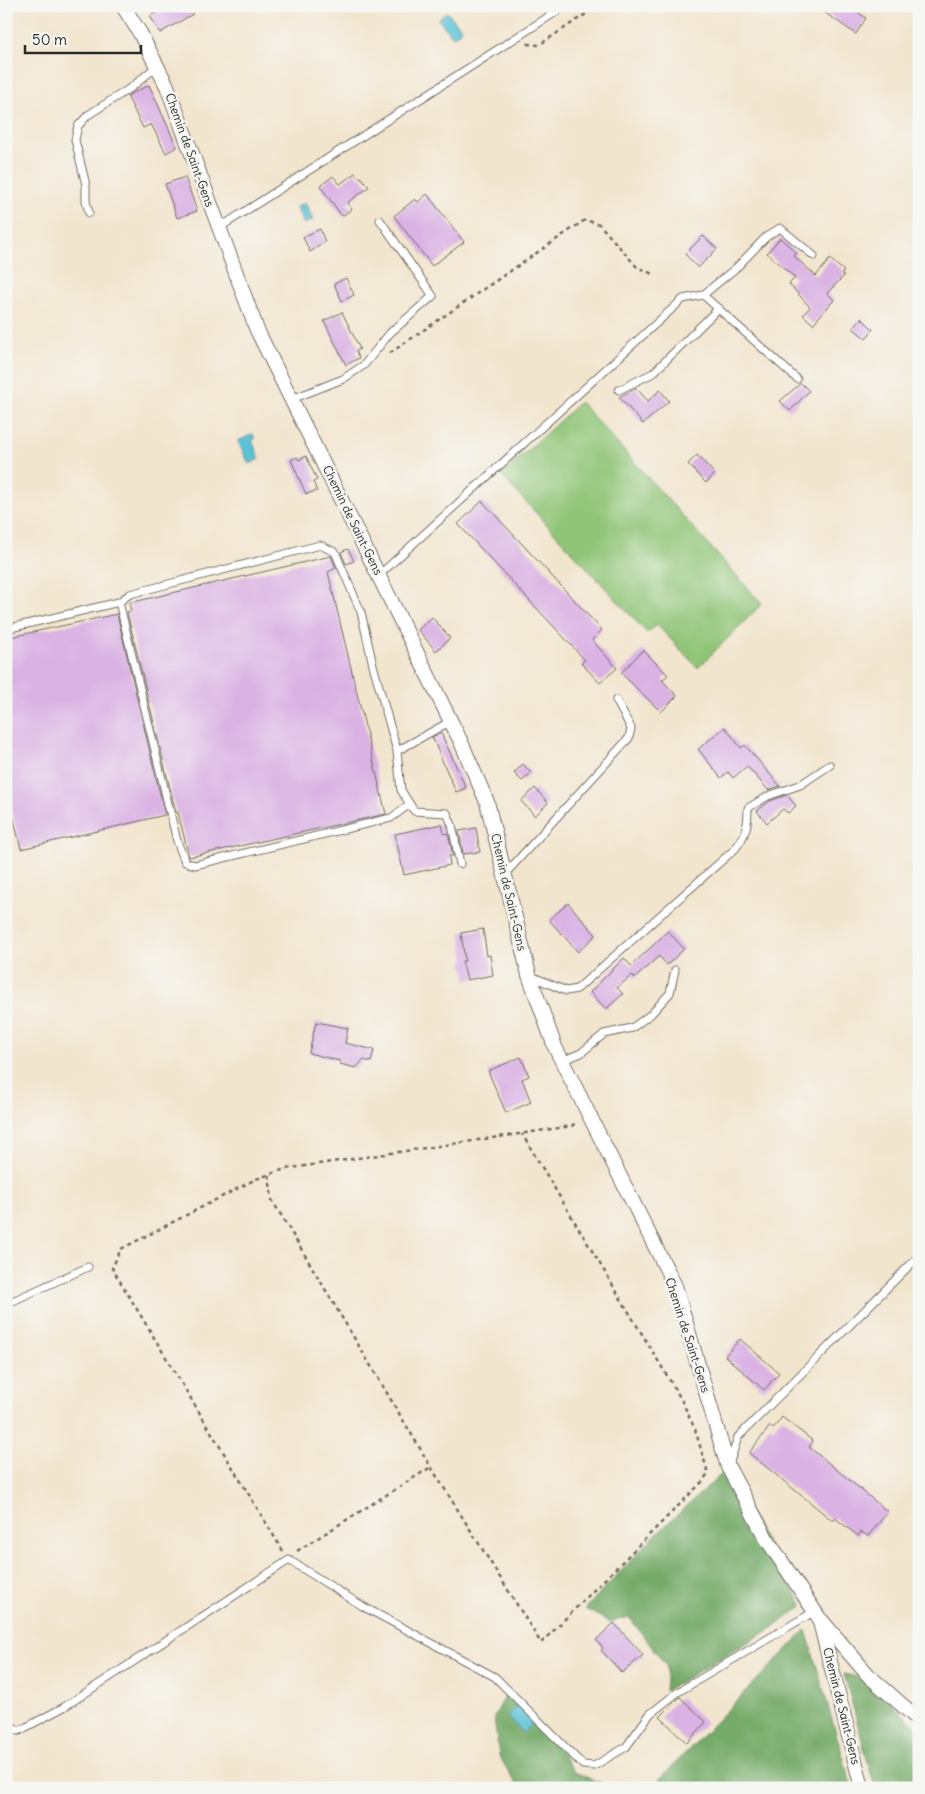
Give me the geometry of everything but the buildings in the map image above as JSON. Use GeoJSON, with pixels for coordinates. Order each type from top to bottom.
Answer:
{"type":"FeatureCollection","features":[{"type":"Feature","properties":{"kind":"street","name":"Chemin de Saint-Gens"},"geometry":{"type":"LineString","coordinates":[[123,6],[167,86],[257,330],[380,575],[451,721],[487,802],[529,975],[562,1061],[675,1286],[728,1468],[766,1538],[817,1615],[862,1788]]}},
{"type":"Feature","properties":{"kind":"street"},"geometry":{"type":"LineString","coordinates":[[817,1615],[869,1676],[919,1720]]}},
{"type":"Feature","properties":{"kind":"lane"},"geometry":{"type":"LineString","coordinates":[[218,228],[556,12],[554,6]]}},
{"type":"Feature","properties":{"kind":"lane"},"geometry":{"type":"LineString","coordinates":[[89,213],[86,201],[86,185],[75,140],[78,126],[88,115],[132,87],[157,66]]}},
{"type":"Feature","properties":{"kind":"lane"},"geometry":{"type":"LineString","coordinates":[[292,399],[343,379],[364,365],[390,333],[433,296],[380,220]]}},
{"type":"Feature","properties":{"kind":"lane"},"geometry":{"type":"LineString","coordinates":[[380,575],[683,299],[703,295],[737,267],[766,237],[780,228],[814,256]]}},
{"type":"Feature","properties":{"kind":"lane"},"geometry":{"type":"LineString","coordinates":[[703,295],[797,379]]}},
{"type":"Feature","properties":{"kind":"lane"},"geometry":{"type":"LineString","coordinates":[[618,390],[653,373],[719,308]]}},
{"type":"Feature","properties":{"kind":"lane"},"geometry":{"type":"LineString","coordinates":[[6,629],[118,602],[130,594],[320,545],[335,552],[361,612],[373,665],[397,751],[401,790],[414,811],[447,813],[452,825],[460,864]]}},
{"type":"Feature","properties":{"kind":"lane"},"geometry":{"type":"LineString","coordinates":[[118,602],[177,841],[185,862],[195,866],[391,818],[410,804]]}},
{"type":"Feature","properties":{"kind":"lane"},"geometry":{"type":"LineString","coordinates":[[505,874],[629,738],[631,728],[616,700]]}},
{"type":"Feature","properties":{"kind":"lane"},"geometry":{"type":"LineString","coordinates":[[397,751],[451,721]]}},
{"type":"Feature","properties":{"kind":"lane"},"geometry":{"type":"LineString","coordinates":[[529,975],[566,991],[577,989],[735,849],[744,838],[748,826],[748,808],[768,796],[800,785],[830,765]]}},
{"type":"Feature","properties":{"kind":"lane"},"geometry":{"type":"LineString","coordinates":[[562,1061],[582,1053],[604,1034],[632,1028],[651,1014],[670,993],[675,970]]}},
{"type":"Feature","properties":{"kind":"lane"},"geometry":{"type":"LineString","coordinates":[[728,1468],[738,1437],[919,1256]]}},
{"type":"Feature","properties":{"kind":"lane"},"geometry":{"type":"LineString","coordinates":[[6,1304],[88,1267]]}},
{"type":"Feature","properties":{"kind":"lane"},"geometry":{"type":"LineString","coordinates":[[6,1722],[19,1731],[64,1707],[289,1560],[364,1607],[495,1677],[583,1765],[594,1766],[626,1747],[650,1714],[678,1692],[817,1615]]}},
{"type":"Feature","properties":{"kind":"path"},"geometry":{"type":"LineString","coordinates":[[514,39],[529,45],[539,45],[598,6]]}},
{"type":"Feature","properties":{"kind":"path"},"geometry":{"type":"LineString","coordinates":[[386,356],[434,321],[469,301],[586,220],[599,224],[637,267],[655,275]]}},
{"type":"Feature","properties":{"kind":"path"},"geometry":{"type":"LineString","coordinates":[[431,1467],[294,1553],[289,1560],[112,1268],[121,1249],[269,1175],[285,1169],[572,1126],[587,1111]]}},
{"type":"Feature","properties":{"kind":"path"},"geometry":{"type":"LineString","coordinates":[[269,1175],[272,1200],[431,1467],[541,1643],[703,1481],[708,1473],[695,1429],[681,1399],[522,1134]]}},
{"type":"Feature","properties":{"kind":"green space"},"geometry":{"type":"Polygon","coordinates":[[[580,402],[762,604],[698,668],[657,625],[647,633],[501,475],[580,402]]]}},
{"type":"Feature","properties":{"kind":"green space"},"geometry":{"type":"Polygon","coordinates":[[[725,1471],[803,1606],[774,1627],[665,1691],[667,1667],[629,1617],[610,1622],[585,1609],[653,1537],[725,1471]]]}},
{"type":"Feature","properties":{"kind":"green space"},"geometry":{"type":"Polygon","coordinates":[[[806,1630],[852,1788],[519,1788],[499,1756],[494,1717],[508,1691],[553,1739],[574,1772],[608,1786],[652,1787],[806,1630]]]}},
{"type":"Feature","properties":{"kind":"green space"},"geometry":{"type":"Polygon","coordinates":[[[844,1674],[862,1678],[919,1729],[919,1788],[875,1788],[844,1674]]]}},
{"type":"Feature","properties":{"kind":"water"},"geometry":{"type":"Polygon","coordinates":[[[447,12],[462,29],[453,37],[438,19],[447,12]]]}},
{"type":"Feature","properties":{"kind":"water"},"geometry":{"type":"Polygon","coordinates":[[[305,203],[313,220],[304,224],[296,207],[305,203]]]}},
{"type":"Feature","properties":{"kind":"water"},"geometry":{"type":"Polygon","coordinates":[[[253,434],[255,439],[252,441],[260,459],[249,464],[238,441],[253,434]]]}},
{"type":"Feature","properties":{"kind":"water"},"geometry":{"type":"Polygon","coordinates":[[[519,1704],[535,1721],[523,1733],[507,1716],[519,1704]]]}}]}
